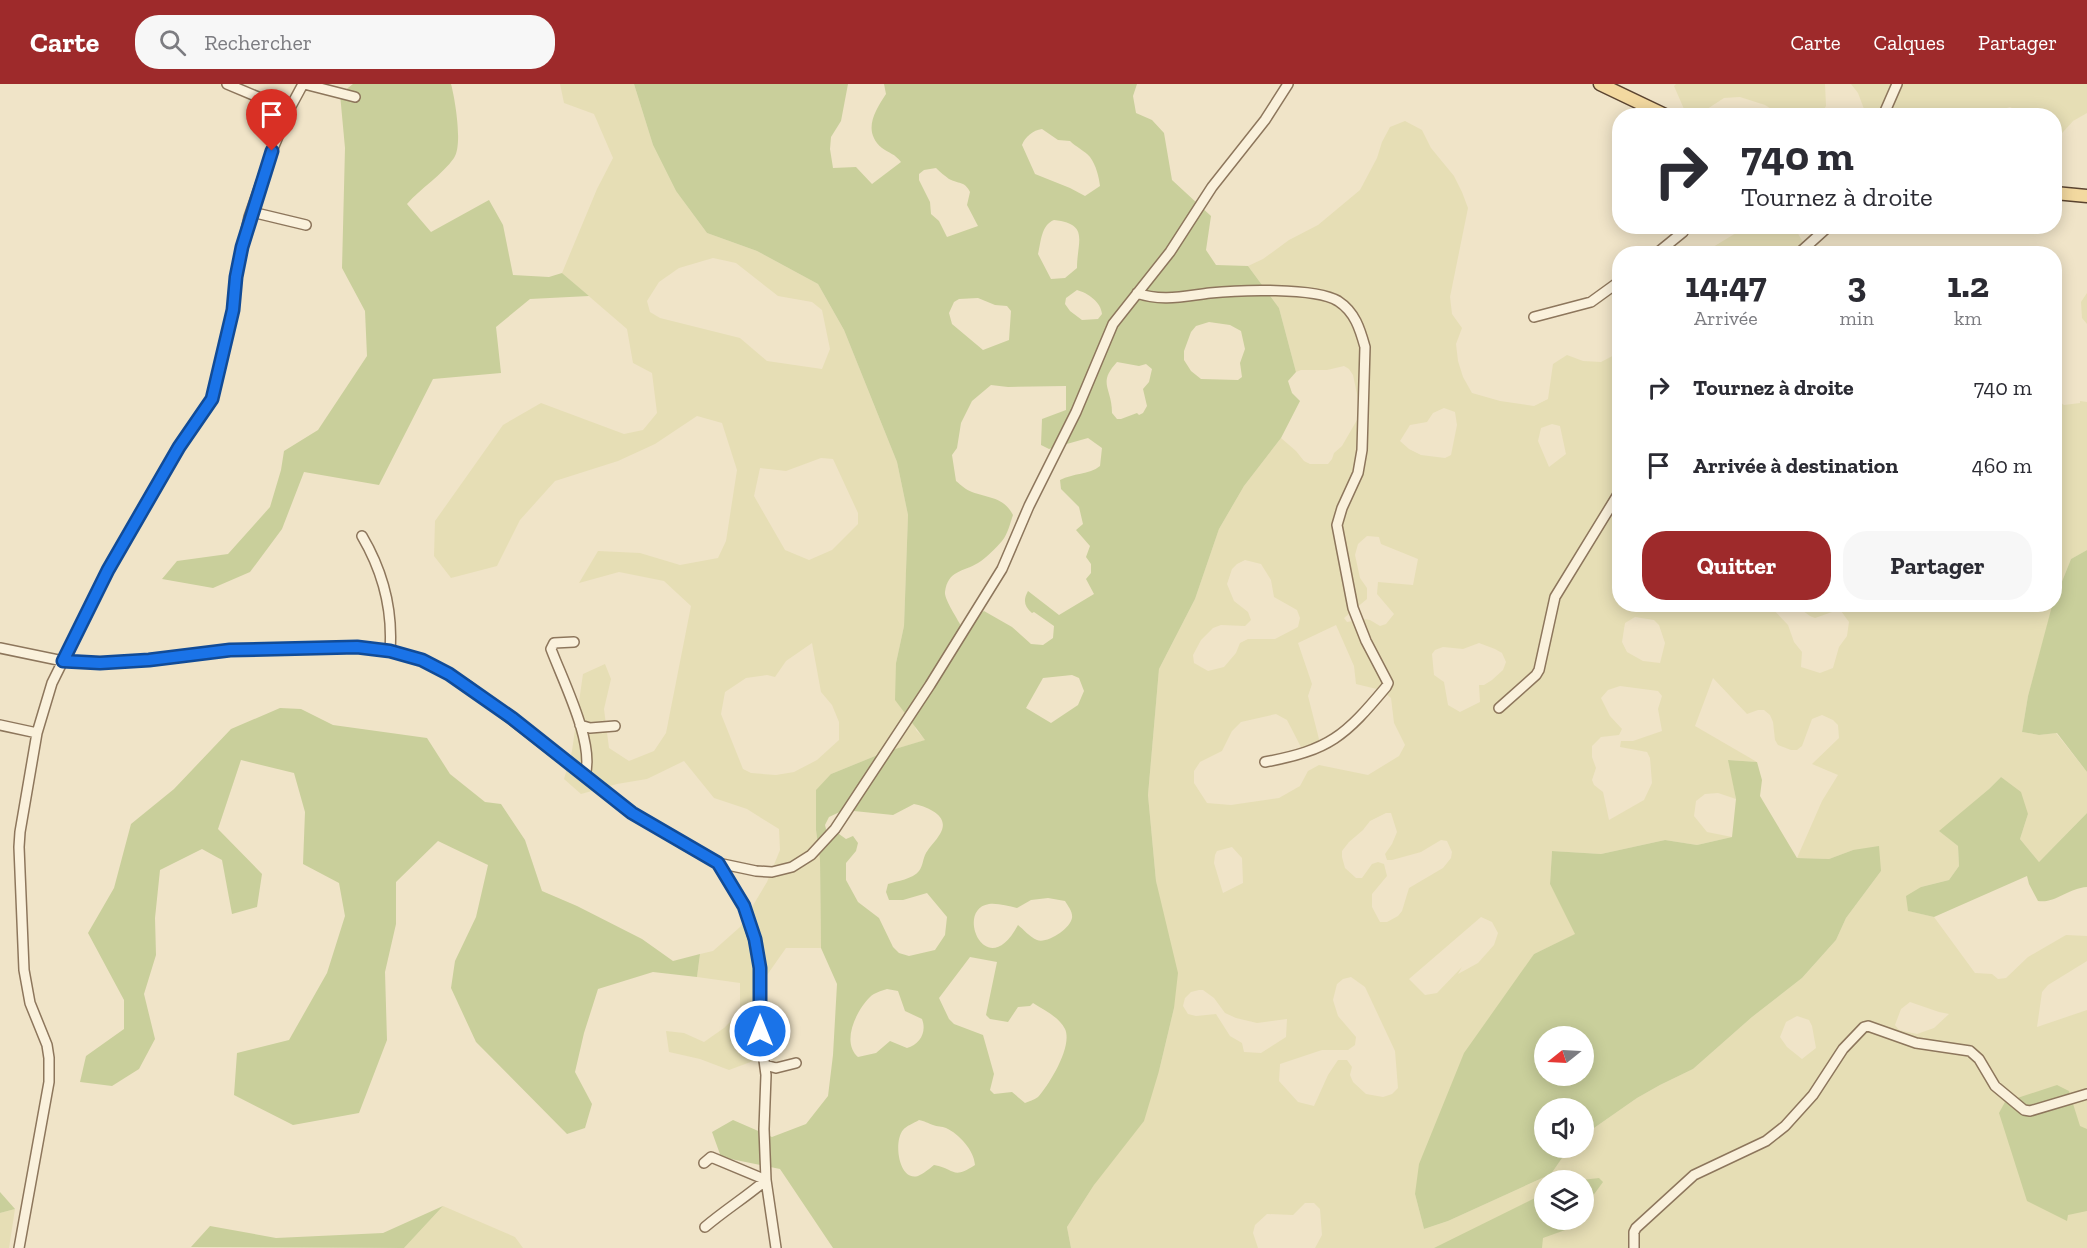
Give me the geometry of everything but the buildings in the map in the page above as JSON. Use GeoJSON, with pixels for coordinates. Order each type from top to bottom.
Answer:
{"type":"FeatureCollection","features":[{"type":"Feature","properties":{"kind":"main road"},"geometry":{"type":"LineString","coordinates":[[1600,84],[1650,108]]}},
{"type":"Feature","properties":{"kind":"main road"},"geometry":{"type":"LineString","coordinates":[[2062,194],[2087,196]]}},
{"type":"Feature","properties":{"kind":"street"},"geometry":{"type":"LineString","coordinates":[[227,84],[289,110]]}},
{"type":"Feature","properties":{"kind":"street"},"geometry":{"type":"LineString","coordinates":[[19,1248],[49,1082],[46,1045],[30,1003],[24,970],[19,847],[37,733],[45,702],[108,570],[179,447],[212,399],[233,310],[236,277],[249,217],[289,110],[303,84],[354,97]]}},
{"type":"Feature","properties":{"kind":"street"},"geometry":{"type":"LineString","coordinates":[[0,648],[63,661],[108,662],[149,660],[210,652],[357,647],[390,651],[422,660],[467,685],[632,813],[718,863],[765,872],[782,871],[811,855],[835,829],[930,685],[1002,569],[1029,506],[1076,412],[1110,331],[1170,252],[1212,187],[1265,120],[1288,84]]}},
{"type":"Feature","properties":{"kind":"street"},"geometry":{"type":"LineString","coordinates":[[1886,108],[1897,84]]}},
{"type":"Feature","properties":{"kind":"street"},"geometry":{"type":"LineString","coordinates":[[249,217],[256,213],[306,225]]}},
{"type":"Feature","properties":{"kind":"street"},"geometry":{"type":"LineString","coordinates":[[1666,246],[1681,234]]}},
{"type":"Feature","properties":{"kind":"street"},"geometry":{"type":"LineString","coordinates":[[1807,246],[1820,234]]}},
{"type":"Feature","properties":{"kind":"street"},"geometry":{"type":"LineString","coordinates":[[1534,317],[1591,302],[1612,287]]}},
{"type":"Feature","properties":{"kind":"street"},"geometry":{"type":"LineString","coordinates":[[1137,293],[1155,299],[1243,291],[1298,292],[1329,297],[1338,301],[1351,312],[1359,325],[1365,347],[1362,450],[1358,473],[1342,508],[1338,525],[1353,608],[1366,641],[1388,683],[1358,721],[1344,733],[1309,752],[1265,762]]}},
{"type":"Feature","properties":{"kind":"street"},"geometry":{"type":"LineString","coordinates":[[1498,708],[1539,670],[1555,597],[1612,504]]}},
{"type":"Feature","properties":{"kind":"street"},"geometry":{"type":"LineString","coordinates":[[362,536],[370,550],[386,594],[391,636],[390,651]]}},
{"type":"Feature","properties":{"kind":"street"},"geometry":{"type":"LineString","coordinates":[[574,642],[554,644],[551,649],[580,725],[588,765],[585,776]]}},
{"type":"Feature","properties":{"kind":"street"},"geometry":{"type":"LineString","coordinates":[[0,725],[37,733]]}},
{"type":"Feature","properties":{"kind":"street"},"geometry":{"type":"LineString","coordinates":[[580,725],[590,728],[615,726]]}},
{"type":"Feature","properties":{"kind":"street"},"geometry":{"type":"LineString","coordinates":[[718,863],[744,906],[759,957],[760,1031],[765,1065],[766,1180],[776,1248]]}},
{"type":"Feature","properties":{"kind":"street"},"geometry":{"type":"LineString","coordinates":[[1634,1248],[1636,1228],[1694,1175],[1766,1140],[1785,1126],[1813,1095],[1843,1049],[1864,1027],[1868,1026],[1916,1043],[1970,1051],[1979,1059],[1995,1086],[2024,1110],[2030,1111],[2087,1094]]}},
{"type":"Feature","properties":{"kind":"street"},"geometry":{"type":"LineString","coordinates":[[765,1065],[776,1068],[796,1063]]}},
{"type":"Feature","properties":{"kind":"street"},"geometry":{"type":"LineString","coordinates":[[704,1163],[711,1157],[766,1180]]}},
{"type":"Feature","properties":{"kind":"street"},"geometry":{"type":"LineString","coordinates":[[705,1227],[766,1180]]}},
{"type":"Feature","properties":{"kind":"shaded area"},"geometry":{"type":"Polygon","coordinates":[[[560,84],[634,84],[653,145],[676,191],[707,233],[757,251],[818,284],[844,330],[897,462],[908,515],[904,626],[896,663],[916,730],[926,740],[885,752],[831,774],[816,830],[820,860],[821,948],[786,948],[760,985],[764,1057],[729,1070],[700,1059],[669,1052],[666,1031],[684,1033],[704,1042],[724,1028],[740,1012],[740,983],[697,977],[700,954],[713,951],[740,927],[767,882],[780,850],[779,829],[747,809],[714,798],[684,761],[647,779],[581,794],[564,779],[572,751],[583,674],[605,664],[611,679],[604,709],[609,748],[629,761],[654,751],[666,733],[691,606],[664,581],[619,572],[579,583],[598,551],[640,553],[680,565],[718,558],[726,541],[737,470],[722,423],[697,416],[655,444],[618,461],[555,481],[520,520],[497,566],[451,578],[434,556],[435,521],[503,425],[541,403],[624,434],[643,430],[657,413],[652,373],[633,363],[627,329],[562,273],[597,189],[613,158],[594,114],[564,103],[560,84]],[[713,258],[679,268],[659,282],[647,301],[650,312],[660,318],[740,338],[767,361],[822,369],[830,349],[822,310],[812,302],[778,296],[736,263],[713,258]],[[821,458],[786,471],[760,468],[754,496],[785,550],[809,560],[832,550],[858,524],[858,513],[833,459],[821,458]],[[812,643],[786,661],[775,677],[767,675],[746,678],[725,692],[721,714],[743,769],[751,773],[776,775],[794,772],[817,760],[839,740],[839,722],[832,705],[821,692],[812,643]]]}},
{"type":"Feature","properties":{"kind":"shaded area"},"geometry":{"type":"Polygon","coordinates":[[[1676,84],[1825,84],[1826,106],[1825,108],[1770,108],[1740,97],[1724,98],[1709,108],[1684,108],[1674,86],[1676,84]]]}},
{"type":"Feature","properties":{"kind":"shaded area"},"geometry":{"type":"Polygon","coordinates":[[[1851,84],[2087,84],[2087,113],[2073,121],[2062,133],[2062,108],[1864,108],[1858,93],[1851,84]]]}},
{"type":"Feature","properties":{"kind":"shaded area"},"geometry":{"type":"Polygon","coordinates":[[[1405,121],[1422,130],[1431,148],[1454,176],[1462,192],[1468,208],[1450,297],[1452,314],[1462,328],[1456,344],[1458,361],[1463,377],[1472,393],[1500,401],[1534,406],[1548,399],[1553,364],[1567,355],[1583,361],[1601,362],[1612,356],[1612,612],[1776,612],[1788,625],[1794,642],[1802,652],[1801,667],[1820,673],[1833,668],[1839,647],[1847,636],[1849,622],[1842,612],[2051,612],[2028,696],[2022,732],[2039,735],[2056,733],[2087,772],[2087,813],[2039,862],[2020,839],[2028,814],[2001,777],[1940,831],[1958,846],[1959,866],[1949,880],[1921,887],[1909,911],[1934,917],[1975,973],[1992,974],[1998,979],[2006,978],[2028,957],[2066,935],[2087,936],[2087,961],[2048,985],[2042,992],[2037,1027],[2087,1010],[2087,1248],[1315,1248],[1322,1235],[1320,1209],[1314,1203],[1305,1203],[1293,1215],[1267,1214],[1255,1225],[1253,1233],[1258,1248],[1071,1248],[1067,1227],[1094,1185],[1159,1071],[1174,1008],[1156,881],[1148,795],[1159,669],[1195,599],[1219,529],[1244,486],[1281,438],[1304,461],[1310,464],[1328,464],[1334,453],[1342,446],[1361,413],[1353,375],[1349,369],[1344,366],[1327,370],[1296,372],[1279,308],[1248,266],[1318,225],[1360,190],[1390,127],[1405,121]],[[1444,408],[1433,413],[1427,422],[1410,425],[1400,441],[1421,455],[1445,458],[1451,455],[1457,425],[1455,412],[1444,408]],[[1552,424],[1541,428],[1538,441],[1549,467],[1566,454],[1560,426],[1552,424]],[[1367,536],[1358,544],[1355,555],[1360,578],[1367,588],[1367,599],[1344,618],[1347,622],[1370,620],[1380,626],[1386,624],[1394,614],[1377,594],[1378,582],[1413,585],[1418,559],[1381,544],[1379,537],[1367,536]],[[1245,560],[1232,569],[1227,584],[1234,601],[1248,612],[1251,620],[1245,626],[1221,625],[1213,628],[1201,640],[1193,655],[1194,663],[1208,671],[1224,667],[1236,653],[1240,643],[1248,639],[1275,639],[1298,627],[1300,618],[1297,610],[1274,597],[1271,580],[1261,564],[1245,560]],[[1635,617],[1625,623],[1622,642],[1627,652],[1643,661],[1660,663],[1665,643],[1659,625],[1654,620],[1635,617]],[[1336,625],[1298,643],[1312,684],[1308,696],[1320,743],[1303,751],[1287,720],[1276,714],[1241,722],[1232,731],[1222,751],[1200,762],[1194,771],[1194,783],[1207,803],[1231,805],[1279,798],[1300,786],[1308,771],[1319,765],[1368,775],[1399,756],[1405,745],[1394,723],[1391,698],[1381,690],[1356,684],[1354,666],[1336,625]],[[1479,643],[1463,649],[1443,647],[1432,654],[1434,675],[1444,682],[1448,705],[1460,712],[1480,702],[1479,685],[1492,680],[1503,670],[1506,662],[1502,653],[1479,643]],[[1713,678],[1695,726],[1757,762],[1729,760],[1736,799],[1718,793],[1705,794],[1696,801],[1694,816],[1707,832],[1732,837],[1697,845],[1665,840],[1601,854],[1552,851],[1550,884],[1576,934],[1534,954],[1415,1194],[1424,1229],[1448,1221],[1534,1182],[1534,1230],[1594,1230],[1594,1170],[1554,1170],[1562,1158],[1594,1158],[1594,1128],[1637,1098],[1693,1069],[1752,1017],[1802,978],[1836,940],[1846,918],[1881,871],[1853,850],[1829,859],[1797,858],[1822,801],[1838,775],[1812,764],[1839,738],[1838,725],[1833,720],[1822,715],[1812,719],[1802,746],[1797,750],[1791,750],[1778,745],[1775,740],[1770,715],[1764,710],[1747,714],[1713,678]],[[1620,686],[1608,690],[1601,698],[1610,716],[1622,729],[1619,735],[1601,737],[1592,746],[1592,757],[1596,768],[1592,780],[1594,785],[1603,792],[1609,820],[1644,800],[1652,783],[1650,758],[1647,752],[1620,747],[1621,741],[1633,741],[1662,731],[1658,709],[1662,696],[1658,691],[1620,686]],[[1391,813],[1370,821],[1342,851],[1342,857],[1345,868],[1356,878],[1362,878],[1372,864],[1378,862],[1384,864],[1387,876],[1372,894],[1372,907],[1380,922],[1387,922],[1402,911],[1409,888],[1443,868],[1451,858],[1452,852],[1447,841],[1441,840],[1421,852],[1387,860],[1385,854],[1397,832],[1391,813]],[[1232,847],[1217,851],[1214,863],[1223,893],[1243,883],[1242,858],[1232,847]],[[1481,917],[1409,979],[1425,995],[1437,993],[1462,967],[1458,974],[1478,963],[1494,945],[1498,933],[1492,922],[1481,917]],[[1351,977],[1337,984],[1333,1000],[1338,1016],[1356,1037],[1355,1045],[1348,1050],[1322,1050],[1280,1064],[1279,1081],[1298,1102],[1314,1106],[1328,1075],[1338,1060],[1347,1060],[1352,1067],[1350,1075],[1353,1082],[1366,1094],[1383,1097],[1392,1094],[1398,1088],[1395,1051],[1365,987],[1351,977]],[[1203,990],[1191,992],[1185,998],[1183,1006],[1188,1014],[1196,1016],[1216,1014],[1230,1036],[1242,1043],[1244,1052],[1261,1053],[1286,1037],[1287,1019],[1257,1023],[1236,1018],[1225,1013],[1214,998],[1203,990]],[[1910,1002],[1901,1009],[1895,1025],[1899,1030],[1917,1034],[1934,1028],[1949,1014],[1910,1002]],[[1797,1016],[1786,1022],[1780,1037],[1787,1047],[1802,1059],[1816,1048],[1809,1020],[1797,1016]]]}},
{"type":"Feature","properties":{"kind":"shaded area"},"geometry":{"type":"Polygon","coordinates":[[[1734,234],[1798,234],[1803,242],[1802,246],[1715,246],[1734,234]]]}},
{"type":"Feature","properties":{"kind":"shaded area"},"geometry":{"type":"Polygon","coordinates":[[[2087,293],[2087,324],[2082,318],[2081,302],[2087,293]]]}},
{"type":"Feature","properties":{"kind":"shaded area"},"geometry":{"type":"Polygon","coordinates":[[[2080,401],[2087,402],[2087,550],[2071,559],[2062,582],[2062,404],[2080,403],[2080,401]]]}},
{"type":"Feature","properties":{"kind":"shaded area"},"geometry":{"type":"Polygon","coordinates":[[[1805,612],[1832,612],[1815,618],[1805,612]]]}},
{"type":"Feature","properties":{"kind":"shaded area"},"geometry":{"type":"Polygon","coordinates":[[[443,1206],[515,1237],[523,1248],[404,1248],[443,1206]]]}},
{"type":"Feature","properties":{"kind":"shaded area"},"geometry":{"type":"Polygon","coordinates":[[[15,1209],[9,1248],[0,1248],[0,1213],[15,1209]]]}},
{"type":"Feature","properties":{"kind":"green space"},"geometry":{"type":"Polygon","coordinates":[[[353,84],[451,84],[457,122],[457,152],[444,170],[407,204],[431,232],[489,200],[503,225],[513,275],[549,277],[562,273],[589,296],[530,299],[496,327],[501,373],[433,379],[379,485],[304,472],[282,529],[250,572],[213,588],[162,579],[177,561],[228,554],[270,507],[284,451],[318,430],[367,356],[365,311],[342,268],[345,148],[340,94],[353,84]]]}},
{"type":"Feature","properties":{"kind":"green space"},"geometry":{"type":"Polygon","coordinates":[[[634,84],[848,84],[841,121],[831,137],[833,168],[856,167],[872,184],[901,162],[882,148],[873,135],[872,121],[886,94],[884,84],[1137,84],[1133,96],[1136,113],[1152,120],[1164,133],[1172,180],[1211,216],[1206,250],[1216,265],[1248,266],[1279,308],[1296,372],[1288,381],[1292,393],[1300,401],[1281,438],[1244,486],[1219,529],[1195,599],[1159,669],[1148,795],[1156,881],[1178,973],[1174,1008],[1144,1121],[1094,1185],[1067,1227],[1071,1248],[833,1248],[780,1169],[721,1157],[712,1132],[733,1120],[772,1137],[806,1124],[828,1096],[837,984],[821,948],[816,790],[831,774],[885,752],[925,740],[895,700],[896,663],[904,626],[908,515],[897,462],[844,330],[818,284],[757,251],[707,233],[676,191],[653,145],[634,84]],[[1042,129],[1027,137],[1022,145],[1035,174],[1085,196],[1100,186],[1094,164],[1086,153],[1070,141],[1058,140],[1042,129]],[[936,168],[924,170],[919,174],[919,180],[930,202],[931,214],[939,221],[947,237],[978,226],[967,205],[970,192],[966,186],[949,179],[936,168]],[[1054,220],[1044,230],[1038,254],[1051,279],[1065,278],[1077,268],[1079,235],[1077,230],[1073,225],[1054,220]],[[1077,290],[1066,298],[1065,304],[1082,320],[1098,319],[1102,314],[1093,299],[1077,290]],[[978,298],[959,299],[954,302],[949,313],[952,324],[983,350],[1009,340],[1011,311],[1007,306],[995,305],[978,298]],[[1209,322],[1196,326],[1191,332],[1184,351],[1184,360],[1191,371],[1201,379],[1238,380],[1242,377],[1240,363],[1245,349],[1241,331],[1230,325],[1209,322]],[[1117,362],[1111,369],[1107,381],[1112,413],[1117,419],[1143,413],[1147,406],[1143,389],[1149,382],[1152,369],[1146,364],[1139,366],[1117,362]],[[991,385],[972,401],[961,423],[957,448],[952,455],[956,481],[970,491],[1000,501],[1013,515],[1006,535],[994,550],[978,563],[949,579],[945,592],[947,599],[961,626],[984,611],[1012,627],[1031,644],[1043,645],[1053,638],[1054,626],[1027,608],[1025,597],[1028,591],[1059,615],[1094,594],[1086,579],[1091,573],[1091,564],[1086,557],[1090,546],[1076,530],[1083,524],[1079,507],[1061,489],[1060,480],[1100,466],[1102,448],[1088,438],[1049,449],[1041,445],[1042,419],[1066,410],[1066,386],[991,385]],[[1072,675],[1043,678],[1026,708],[1051,723],[1078,705],[1084,691],[1079,678],[1072,675]],[[914,804],[893,815],[844,810],[829,817],[825,825],[827,833],[839,834],[846,839],[853,836],[858,843],[856,851],[846,863],[846,880],[858,902],[879,918],[893,947],[899,953],[909,956],[935,950],[945,935],[947,917],[927,893],[903,900],[889,900],[886,892],[888,884],[909,878],[919,871],[926,853],[943,828],[940,817],[926,807],[914,804]],[[1048,898],[1031,900],[1017,908],[989,904],[979,909],[974,918],[974,929],[978,939],[986,946],[995,948],[1006,942],[1018,925],[1034,939],[1046,940],[1063,931],[1072,918],[1065,901],[1048,898]],[[970,957],[939,998],[949,1019],[954,1024],[983,1035],[994,1074],[990,1090],[994,1094],[1012,1092],[1025,1103],[1036,1098],[1043,1091],[1059,1065],[1066,1045],[1065,1029],[1059,1021],[1033,1003],[1030,1006],[1018,1007],[1008,1022],[990,1019],[986,1015],[997,962],[970,957]],[[887,989],[880,991],[865,1003],[852,1027],[851,1043],[858,1057],[876,1053],[890,1041],[907,1048],[916,1044],[923,1033],[922,1019],[905,1011],[898,991],[887,989]],[[919,1120],[906,1127],[900,1136],[898,1151],[902,1167],[911,1176],[918,1176],[934,1165],[958,1173],[975,1165],[969,1148],[961,1138],[944,1127],[919,1120]]]}},
{"type":"Feature","properties":{"kind":"green space"},"geometry":{"type":"Polygon","coordinates":[[[2087,550],[2087,772],[2057,733],[2039,735],[2022,732],[2028,696],[2050,612],[2062,612],[2062,582],[2071,559],[2087,550]]]}},
{"type":"Feature","properties":{"kind":"green space"},"geometry":{"type":"Polygon","coordinates":[[[280,708],[301,709],[333,725],[427,738],[450,774],[485,802],[501,804],[525,840],[542,891],[642,939],[673,961],[700,954],[697,977],[653,972],[598,989],[575,1072],[592,1104],[585,1128],[567,1134],[476,1042],[451,988],[455,961],[476,917],[488,865],[438,841],[396,882],[396,924],[385,972],[387,1040],[359,1113],[293,1125],[234,1095],[237,1053],[289,1040],[327,973],[345,916],[339,883],[303,864],[305,812],[294,773],[241,760],[218,829],[262,874],[257,907],[232,914],[222,860],[202,849],[160,870],[155,918],[156,955],[144,994],[155,1039],[139,1069],[112,1086],[80,1082],[86,1056],[124,1029],[124,1000],[88,933],[114,888],[131,824],[174,789],[231,729],[280,708]]]}},
{"type":"Feature","properties":{"kind":"green space"},"geometry":{"type":"Polygon","coordinates":[[[1728,760],[1757,762],[1762,780],[1760,796],[1797,858],[1829,859],[1853,850],[1879,846],[1881,871],[1846,918],[1836,940],[1802,978],[1752,1017],[1693,1069],[1637,1098],[1594,1128],[1594,1098],[1534,1098],[1534,1158],[1562,1158],[1554,1170],[1534,1170],[1534,1182],[1448,1221],[1424,1229],[1415,1194],[1419,1164],[1464,1053],[1534,954],[1575,934],[1550,884],[1552,851],[1601,854],[1665,840],[1697,845],[1732,837],[1736,799],[1728,760]]]}},
{"type":"Feature","properties":{"kind":"green space"},"geometry":{"type":"Polygon","coordinates":[[[2001,777],[2021,792],[2028,814],[2020,839],[2039,862],[2087,813],[2087,887],[2050,900],[2038,901],[2027,876],[1934,917],[1908,911],[1906,896],[1921,887],[1949,880],[1959,866],[1958,846],[1939,831],[2001,777]]]}},
{"type":"Feature","properties":{"kind":"green space"},"geometry":{"type":"Polygon","coordinates":[[[2057,1085],[2069,1091],[2080,1126],[2087,1129],[2087,1211],[2068,1215],[2067,1221],[2027,1201],[1999,1113],[2005,1102],[2057,1085]]]}},
{"type":"Feature","properties":{"kind":"green space"},"geometry":{"type":"Polygon","coordinates":[[[1599,1178],[1603,1182],[1594,1194],[1594,1179],[1599,1178]]]}},
{"type":"Feature","properties":{"kind":"green space"},"geometry":{"type":"Polygon","coordinates":[[[0,1192],[15,1209],[0,1213],[0,1192]]]}},
{"type":"Feature","properties":{"kind":"green space"},"geometry":{"type":"Polygon","coordinates":[[[1534,1198],[1534,1230],[1565,1230],[1543,1238],[1542,1248],[1434,1248],[1534,1198]]]}},
{"type":"Feature","properties":{"kind":"green space"},"geometry":{"type":"Polygon","coordinates":[[[443,1206],[404,1248],[191,1247],[210,1226],[276,1238],[383,1233],[443,1206]]]}},
{"type":"Feature","properties":{"kind":"route"},"geometry":{"type":"LineString","coordinates":[[272,151],[249,217],[236,277],[233,310],[212,399],[179,447],[108,570],[63,661],[100,663],[149,660],[230,650],[357,647],[390,651],[422,660],[449,674],[512,718],[632,813],[718,863],[744,906],[755,939],[760,968],[760,1031]]}}]}
